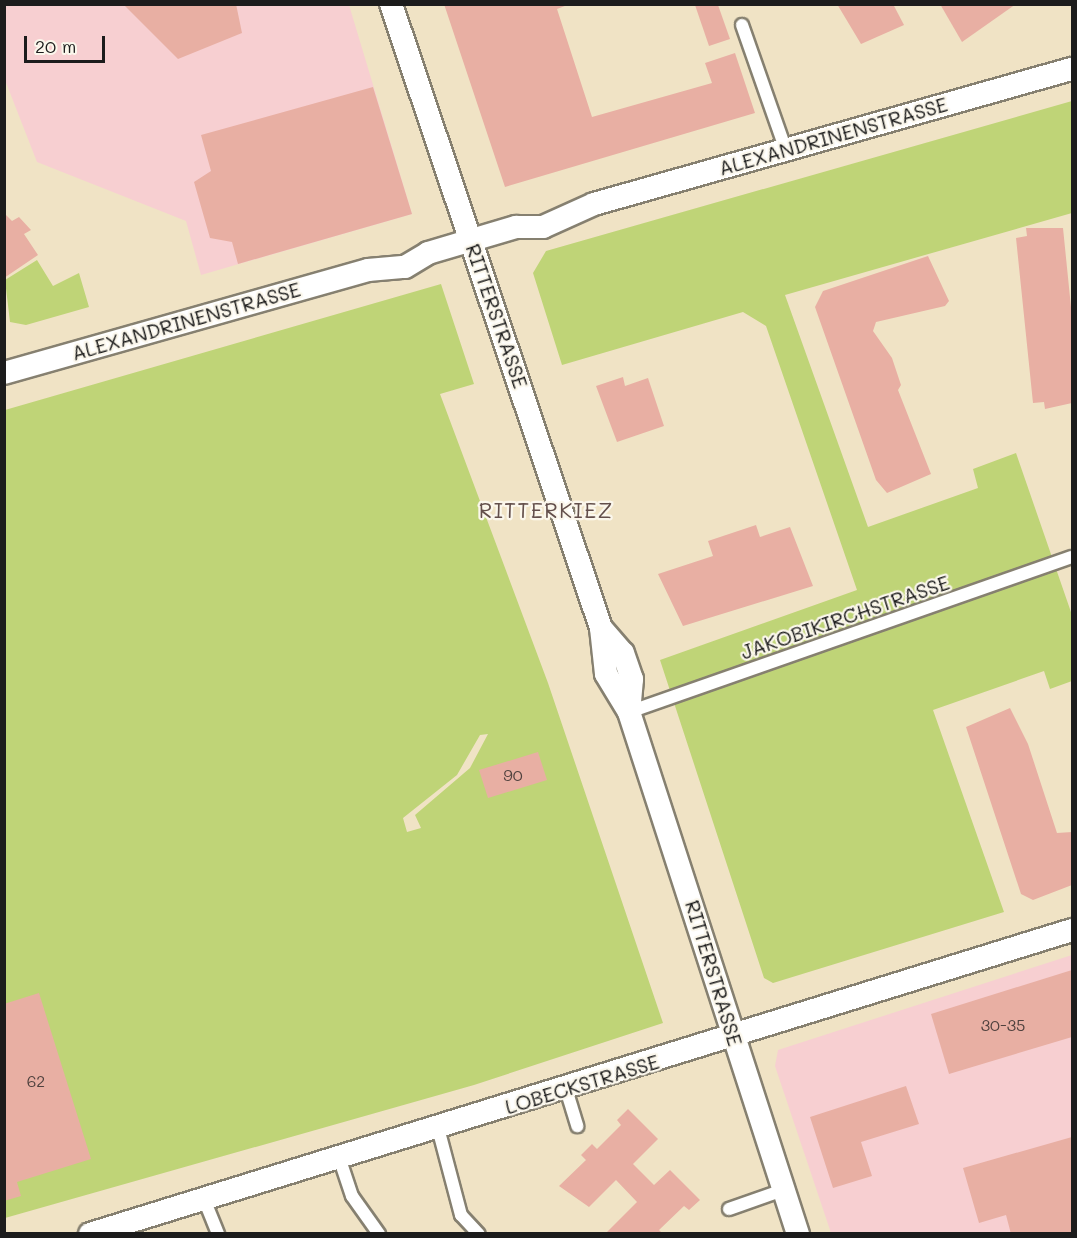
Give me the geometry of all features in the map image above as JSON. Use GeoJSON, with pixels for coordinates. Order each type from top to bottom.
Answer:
{"type":"FeatureCollection","features":[{"type":"Feature","properties":{"kind":"street","name":"RITTERSTRASSE"},"geometry":{"type":"LineString","coordinates":[[392,4],[601,628],[623,653],[632,679],[629,712],[798,1233]]}},
{"type":"Feature","properties":{"kind":"street","name":"ALEXANDRINENSTRASSE"},"geometry":{"type":"LineString","coordinates":[[4,373],[368,270],[405,267],[428,253],[516,227],[546,210],[594,204],[785,148],[1072,69]]}},
{"type":"Feature","properties":{"kind":"street","name":"LOBECKSTRASSE"},"geometry":{"type":"LineString","coordinates":[[90,1233],[566,1089],[1072,930]]}},
{"type":"Feature","properties":{"kind":"lane"},"geometry":{"type":"LineString","coordinates":[[742,25],[785,148]]}},
{"type":"Feature","properties":{"kind":"lane","name":"JAKOBIKIRCHSTRASSE"},"geometry":{"type":"LineString","coordinates":[[629,712],[1072,557]]}},
{"type":"Feature","properties":{"kind":"lane"},"geometry":{"type":"LineString","coordinates":[[566,1089],[577,1126]]}},
{"type":"Feature","properties":{"kind":"lane"},"geometry":{"type":"LineString","coordinates":[[438,1128],[461,1215],[479,1233]]}},
{"type":"Feature","properties":{"kind":"lane"},"geometry":{"type":"LineString","coordinates":[[339,1156],[352,1196],[378,1233]]}},
{"type":"Feature","properties":{"kind":"lane"},"geometry":{"type":"LineString","coordinates":[[729,1209],[783,1191]]}},
{"type":"Feature","properties":{"kind":"lane"},"geometry":{"type":"LineString","coordinates":[[204,1199],[218,1233]]}},
{"type":"Feature","properties":{"kind":"shaded area"},"geometry":{"type":"Polygon","coordinates":[[[5,5],[349,5],[412,214],[201,275],[186,221],[37,162],[5,80],[5,5]]]}},
{"type":"Feature","properties":{"kind":"shaded area"},"geometry":{"type":"Polygon","coordinates":[[[1072,955],[1072,1233],[831,1233],[775,1066],[778,1050],[1072,955]]]}},
{"type":"Feature","properties":{"kind":"green space"},"geometry":{"type":"Polygon","coordinates":[[[1072,101],[1072,213],[785,295],[868,527],[978,488],[973,469],[1016,453],[1072,615],[1072,681],[1050,689],[1044,671],[933,710],[1004,912],[773,983],[764,978],[660,660],[857,590],[766,326],[743,312],[562,365],[533,273],[546,251],[1072,101]]]}},
{"type":"Feature","properties":{"kind":"green space"},"geometry":{"type":"Polygon","coordinates":[[[37,260],[53,286],[79,273],[89,307],[26,325],[10,322],[5,280],[37,260]]]}},
{"type":"Feature","properties":{"kind":"green space"},"geometry":{"type":"Polygon","coordinates":[[[441,284],[474,384],[440,394],[548,683],[663,1023],[474,1085],[5,1218],[5,410],[441,284]],[[488,734],[480,735],[457,775],[403,818],[407,832],[421,828],[415,815],[470,768],[488,734]]]}},
{"type":"Feature","properties":{"kind":"building"},"geometry":{"type":"Polygon","coordinates":[[[123,4],[236,4],[242,33],[178,59],[123,4]]]}},
{"type":"Feature","properties":{"kind":"building"},"geometry":{"type":"Polygon","coordinates":[[[444,4],[570,4],[557,9],[592,117],[712,83],[705,63],[735,53],[755,113],[505,187],[444,4]]]}},
{"type":"Feature","properties":{"kind":"building"},"geometry":{"type":"Polygon","coordinates":[[[837,4],[893,4],[904,25],[861,44],[837,4]]]}},
{"type":"Feature","properties":{"kind":"building"},"geometry":{"type":"Polygon","coordinates":[[[940,4],[1016,4],[962,42],[940,4]]]}},
{"type":"Feature","properties":{"kind":"building"},"geometry":{"type":"Polygon","coordinates":[[[695,5],[718,5],[730,39],[709,46],[695,5]]]}},
{"type":"Feature","properties":{"kind":"building"},"geometry":{"type":"Polygon","coordinates":[[[373,87],[412,214],[238,264],[232,242],[210,238],[194,182],[211,171],[201,135],[373,87]]]}},
{"type":"Feature","properties":{"kind":"building"},"geometry":{"type":"Polygon","coordinates":[[[4,213],[12,221],[19,217],[31,230],[24,234],[38,255],[4,278],[4,213]]]}},
{"type":"Feature","properties":{"kind":"building"},"geometry":{"type":"Polygon","coordinates":[[[1026,228],[1063,228],[1072,317],[1072,403],[1045,409],[1044,402],[1033,403],[1016,238],[1027,236],[1026,228]]]}},
{"type":"Feature","properties":{"kind":"building"},"geometry":{"type":"Polygon","coordinates":[[[928,256],[949,301],[945,306],[876,322],[873,331],[892,358],[901,385],[898,390],[931,474],[887,493],[876,480],[815,307],[823,291],[928,256]]]}},
{"type":"Feature","properties":{"kind":"building"},"geometry":{"type":"Polygon","coordinates":[[[623,377],[625,386],[648,378],[664,426],[617,442],[596,386],[623,377]]]}},
{"type":"Feature","properties":{"kind":"building"},"geometry":{"type":"Polygon","coordinates":[[[756,525],[760,537],[790,527],[813,586],[683,626],[658,574],[713,556],[708,541],[756,525]]]}},
{"type":"Feature","properties":{"kind":"building"},"geometry":{"type":"Polygon","coordinates":[[[1010,708],[1028,744],[1057,833],[1072,832],[1072,885],[1033,900],[1021,894],[966,727],[1010,708]]]}},
{"type":"Feature","properties":{"kind":"building"},"geometry":{"type":"Polygon","coordinates":[[[538,752],[547,780],[488,798],[479,770],[538,752]]]}},
{"type":"Feature","properties":{"kind":"building"},"geometry":{"type":"Polygon","coordinates":[[[1072,970],[1072,1037],[949,1074],[931,1014],[1072,970]]]}},
{"type":"Feature","properties":{"kind":"building"},"geometry":{"type":"Polygon","coordinates":[[[39,993],[91,1159],[17,1182],[21,1196],[4,1201],[4,1004],[39,993]]]}},
{"type":"Feature","properties":{"kind":"building"},"geometry":{"type":"Polygon","coordinates":[[[906,1086],[919,1124],[861,1142],[872,1176],[833,1188],[810,1117],[906,1086]]]}},
{"type":"Feature","properties":{"kind":"building"},"geometry":{"type":"Polygon","coordinates":[[[628,1109],[658,1139],[633,1164],[654,1185],[670,1170],[700,1200],[689,1210],[684,1206],[659,1230],[663,1234],[605,1234],[637,1202],[616,1180],[589,1207],[559,1186],[586,1160],[581,1155],[592,1144],[597,1149],[621,1125],[617,1120],[628,1109]]]}},
{"type":"Feature","properties":{"kind":"building"},"geometry":{"type":"Polygon","coordinates":[[[1072,1137],[1072,1232],[1011,1234],[1006,1215],[979,1223],[963,1168],[1072,1137]]]}},
{"type":"Feature","properties":{"kind":"district","name":"RITTERKIEZ"},"geometry":{"type":"Point","coordinates":[546,510]}}]}
